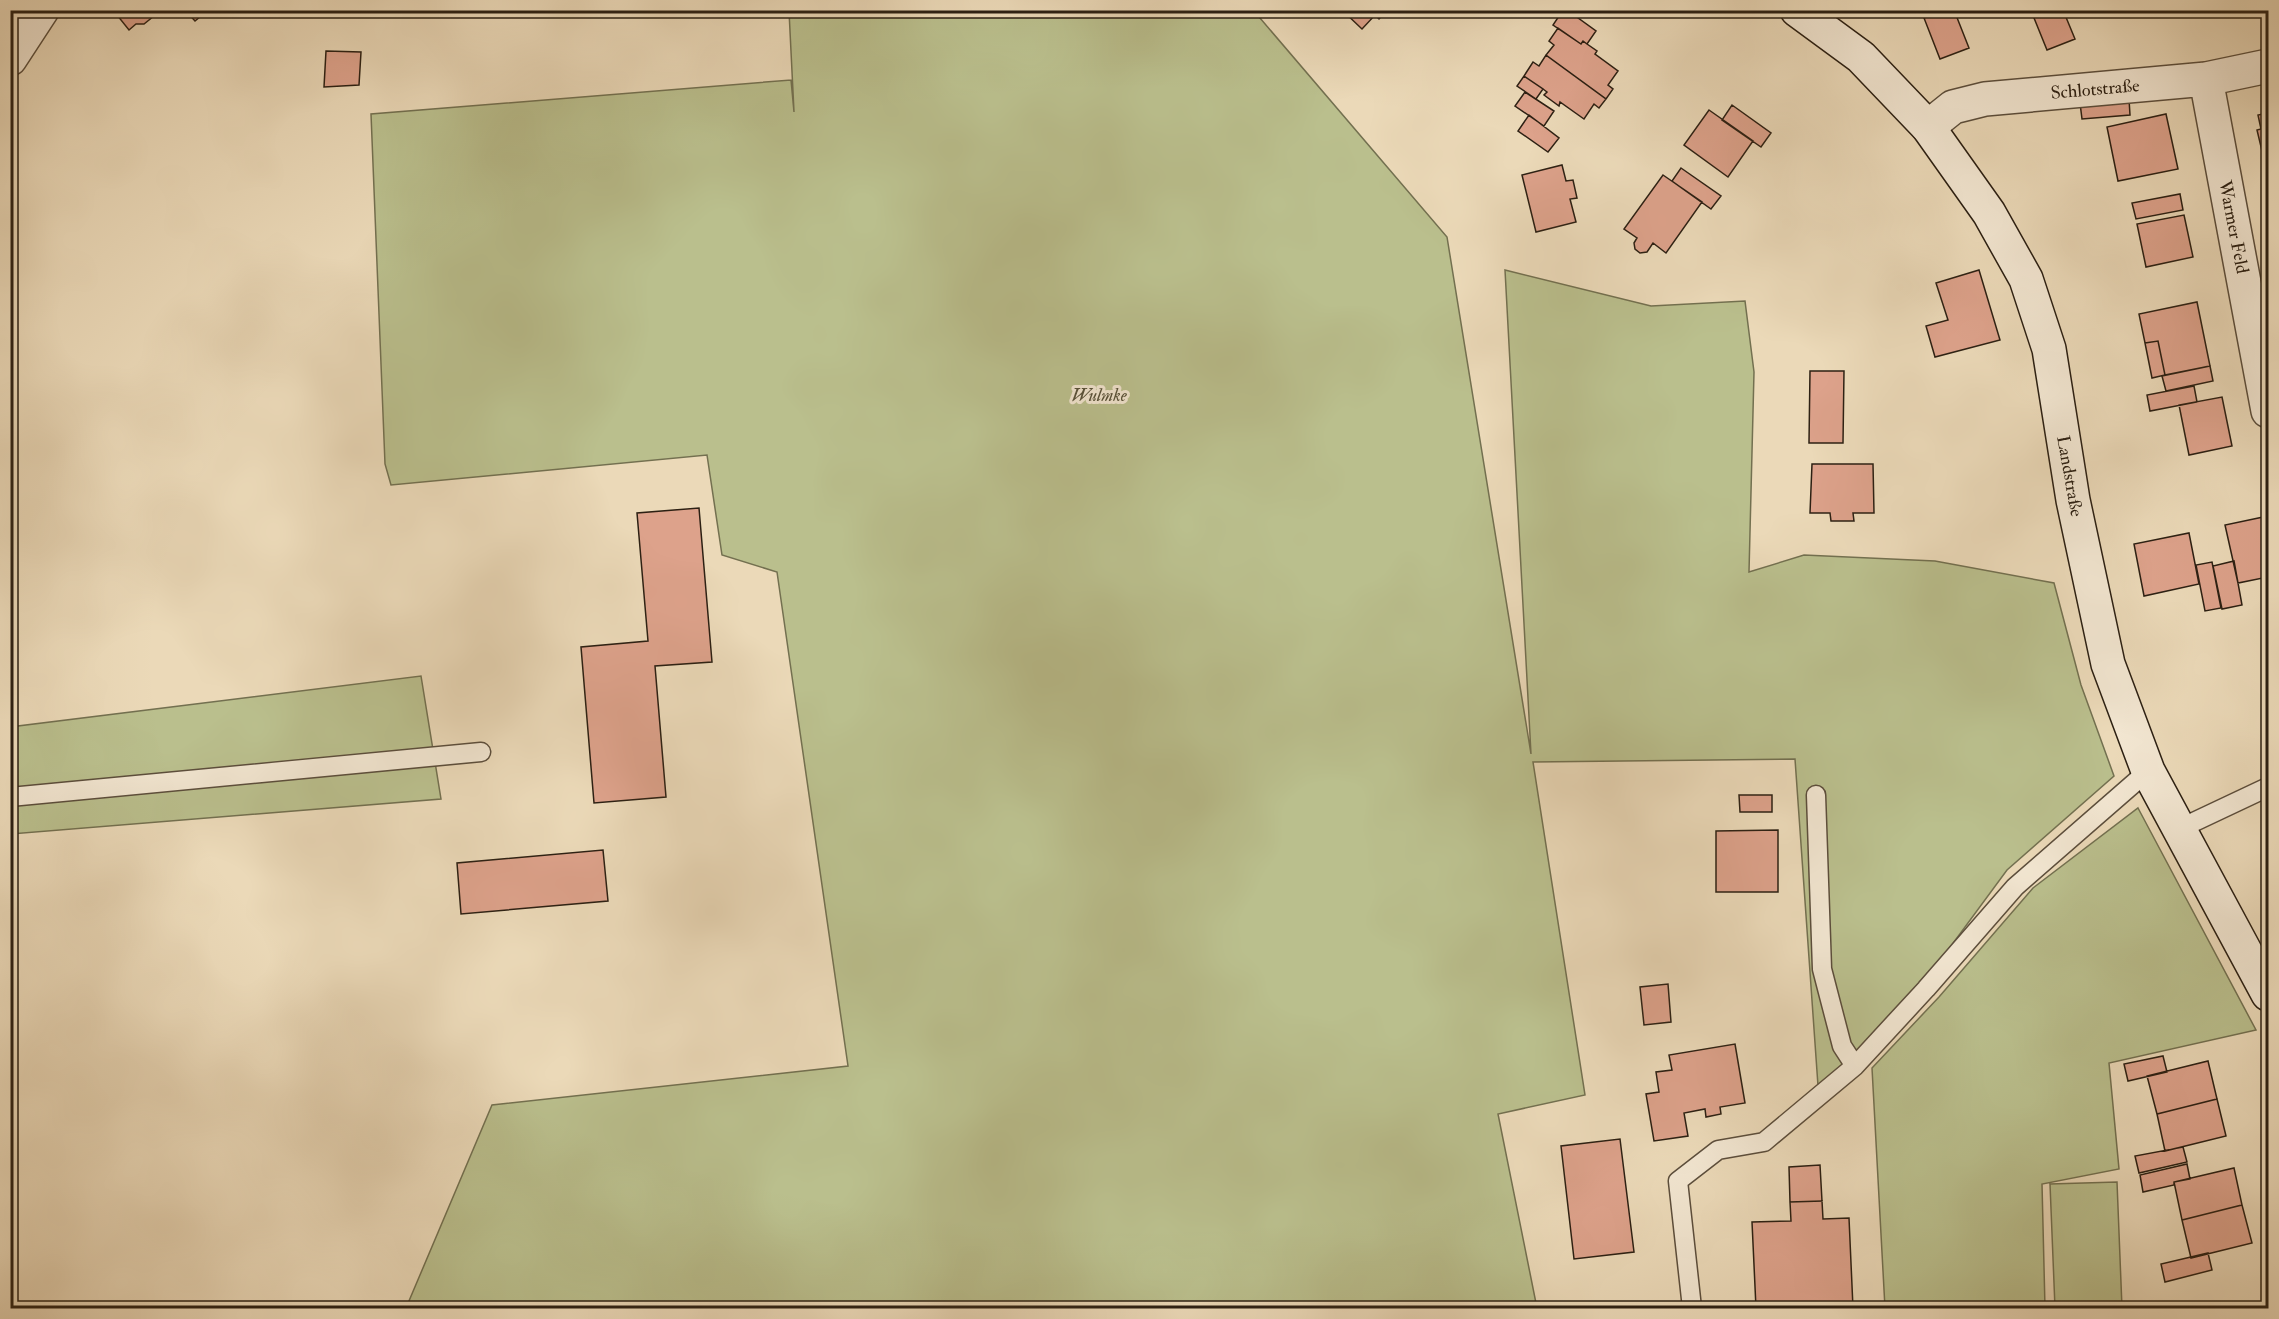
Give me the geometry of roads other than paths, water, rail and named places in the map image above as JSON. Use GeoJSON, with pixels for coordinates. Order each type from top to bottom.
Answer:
{"type":"FeatureCollection","features":[{"type":"Feature","properties":{"kind":"main road"},"geometry":{"type":"LineString","coordinates":[[10,59],[42,10]]}},
{"type":"Feature","properties":{"kind":"main road","name":"Landstraße"},"geometry":{"type":"LineString","coordinates":[[1797,10],[1861,57],[1928,127],[1989,213],[2026,279],[2049,349],[2073,500],[2108,664],[2148,771],[2266,986]]}},
{"type":"Feature","properties":{"kind":"main road","name":"Schlotstraße"},"geometry":{"type":"LineString","coordinates":[[1928,127],[1953,106],[1985,99],[2206,79],[2268,66]]}},
{"type":"Feature","properties":{"kind":"main road","name":"Warmer Feld"},"geometry":{"type":"LineString","coordinates":[[2206,79],[2268,411]]}},
{"type":"Feature","properties":{"kind":"lane"},"geometry":{"type":"LineString","coordinates":[[10,797],[481,752]]}},
{"type":"Feature","properties":{"kind":"lane"},"geometry":{"type":"LineString","coordinates":[[1692,1308],[1678,1181],[1718,1150],[1764,1142],[1855,1066],[2015,887],[2148,771]]}},
{"type":"Feature","properties":{"kind":"lane"},"geometry":{"type":"LineString","coordinates":[[2179,829],[2268,787]]}},
{"type":"Feature","properties":{"kind":"lane"},"geometry":{"type":"LineString","coordinates":[[1816,795],[1822,969],[1842,1046],[1855,1066]]}},
{"type":"Feature","properties":{"kind":"park label","name":"Wulmke"},"geometry":{"type":"Point","coordinates":[1099,395]}}]}
